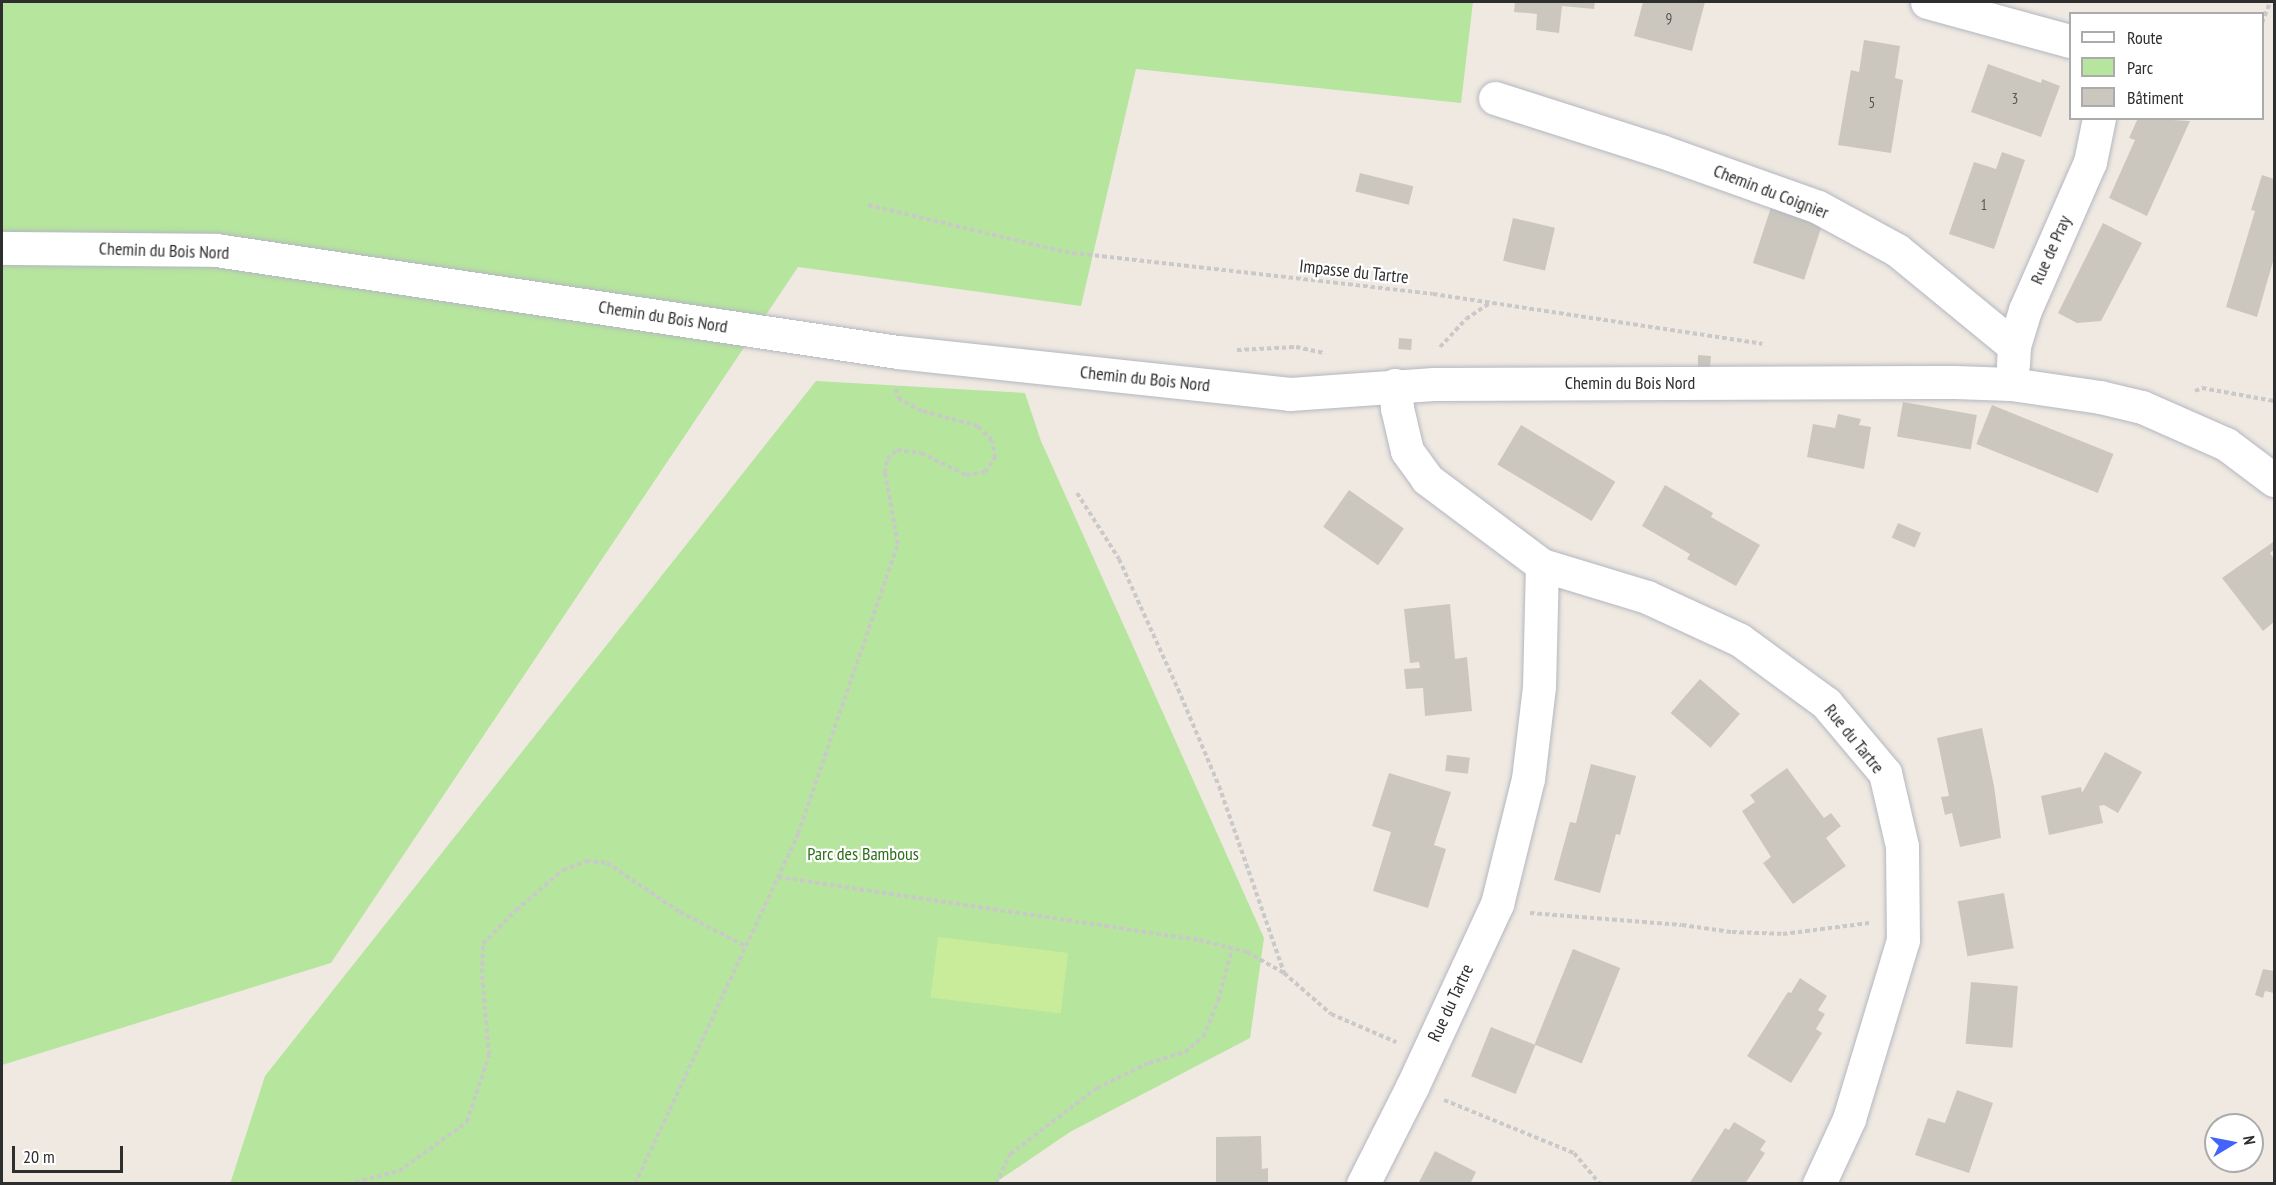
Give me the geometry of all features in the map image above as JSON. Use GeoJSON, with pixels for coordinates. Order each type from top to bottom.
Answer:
{"type":"FeatureCollection","features":[{"type":"Feature","properties":{"kind":"street"},"geometry":{"type":"LineString","coordinates":[[1926,2],[2069,40]]}},
{"type":"Feature","properties":{"kind":"street","name":"Chemin du Coignier"},"geometry":{"type":"LineString","coordinates":[[1495,98],[1661,151],[1818,207],[1897,250],[2014,346]]}},
{"type":"Feature","properties":{"kind":"street","name":"Rue de Pray"},"geometry":{"type":"LineString","coordinates":[[2011,384],[2014,346],[2025,310],[2090,162],[2099,120]]}},
{"type":"Feature","properties":{"kind":"street","name":"Chemin du Bois Nord"},"geometry":{"type":"LineString","coordinates":[[2,248],[216,250],[898,352],[1290,394],[1346,392],[1395,385],[1434,384],[1954,382],[2011,384],[2100,397],[2142,407],[2226,444],[2274,480]]}},
{"type":"Feature","properties":{"kind":"street","name":"Rue du Tartre"},"geometry":{"type":"LineString","coordinates":[[1395,385],[1397,408],[1407,452],[1427,479],[1542,565],[1647,597],[1740,640],[1826,703],[1885,773],[1902,846],[1903,940],[1849,1119],[1820,1184]]}},
{"type":"Feature","properties":{"kind":"street","name":"Rue du Tartre"},"geometry":{"type":"LineString","coordinates":[[1363,1184],[1412,1087],[1497,904],[1528,779],[1539,687],[1542,565]]}},
{"type":"Feature","properties":{"kind":"path"},"geometry":{"type":"LineString","coordinates":[[2264,18],[2270,2]]}},
{"type":"Feature","properties":{"kind":"path","name":"Impasse du Tartre"},"geometry":{"type":"LineString","coordinates":[[868,205],[1065,252],[1490,303],[1766,345]]}},
{"type":"Feature","properties":{"kind":"path"},"geometry":{"type":"LineString","coordinates":[[1434,384],[1441,346],[1466,319],[1490,303]]}},
{"type":"Feature","properties":{"kind":"path"},"geometry":{"type":"LineString","coordinates":[[634,1184],[798,834],[898,544],[885,473],[887,459],[897,450],[921,453],[966,475],[985,472],[995,458],[992,440],[978,426],[922,411],[900,400],[893,388],[898,352]]}},
{"type":"Feature","properties":{"kind":"path"},"geometry":{"type":"LineString","coordinates":[[2172,419],[2188,395],[2202,388],[2274,401]]}},
{"type":"Feature","properties":{"kind":"path"},"geometry":{"type":"LineString","coordinates":[[1077,493],[1119,559],[1183,700],[1219,786],[1284,973]]}},
{"type":"Feature","properties":{"kind":"path"},"geometry":{"type":"LineString","coordinates":[[348,1184],[399,1171],[467,1122],[489,1055],[482,974],[483,944],[516,910],[563,870],[586,861],[608,863],[680,912],[745,946]]}},
{"type":"Feature","properties":{"kind":"path"},"geometry":{"type":"LineString","coordinates":[[778,878],[1199,940],[1247,952],[1284,973],[1331,1014],[1362,1029],[1427,1054]]}},
{"type":"Feature","properties":{"kind":"path"},"geometry":{"type":"LineString","coordinates":[[1497,904],[1527,913],[1682,925],[1732,932],[1783,934],[1903,921]]}},
{"type":"Feature","properties":{"kind":"path"},"geometry":{"type":"LineString","coordinates":[[996,1184],[1010,1154],[1097,1088],[1149,1063],[1185,1052],[1203,1037],[1218,1001],[1232,949]]}},
{"type":"Feature","properties":{"kind":"path"},"geometry":{"type":"LineString","coordinates":[[1412,1087],[1574,1153],[1600,1184]]}},
{"type":"Feature","properties":{"kind":"green space"},"geometry":{"type":"Polygon","coordinates":[[[2,2],[1473,2],[1461,103],[1136,69],[1081,306],[798,267],[331,963],[2,1065],[2,2]]]}},
{"type":"Feature","properties":{"kind":"green space","name":"Parc des Bambous"},"geometry":{"type":"Polygon","coordinates":[[[816,381],[1025,393],[1041,441],[1264,938],[1250,1038],[1070,1132],[995,1183],[230,1184],[265,1076],[816,381]]]}},
{"type":"Feature","properties":{"kind":"green space"},"geometry":{"type":"Polygon","coordinates":[[[938,937],[1068,953],[1061,1014],[931,998],[938,937]]]}},
{"type":"Feature","properties":{"kind":"building"},"geometry":{"type":"Polygon","coordinates":[[[1515,2],[1595,2],[1594,9],[1562,6],[1559,33],[1536,30],[1537,14],[1514,12],[1515,2]]]}},
{"type":"Feature","properties":{"kind":"building"},"geometry":{"type":"Polygon","coordinates":[[[1643,2],[1705,2],[1692,51],[1634,36],[1643,2]]]}},
{"type":"Feature","properties":{"kind":"building"},"geometry":{"type":"Polygon","coordinates":[[[1864,40],[1900,46],[1895,78],[1903,80],[1891,153],[1838,145],[1851,70],[1859,72],[1864,40]]]}},
{"type":"Feature","properties":{"kind":"building"},"geometry":{"type":"Polygon","coordinates":[[[1988,64],[2041,83],[2042,79],[2060,86],[2041,137],[1971,112],[1988,64]]]}},
{"type":"Feature","properties":{"kind":"building"},"geometry":{"type":"Polygon","coordinates":[[[2137,120],[2190,121],[2147,216],[2109,198],[2135,140],[2129,138],[2137,120]]]}},
{"type":"Feature","properties":{"kind":"building"},"geometry":{"type":"Polygon","coordinates":[[[2002,152],[2025,160],[1994,249],[1949,234],[1974,162],[1996,169],[2002,152]]]}},
{"type":"Feature","properties":{"kind":"building"},"geometry":{"type":"Polygon","coordinates":[[[1360,173],[1413,186],[1409,205],[1355,191],[1360,173]]]}},
{"type":"Feature","properties":{"kind":"building"},"geometry":{"type":"Polygon","coordinates":[[[2262,175],[2274,179],[2274,258],[2257,317],[2226,307],[2255,211],[2251,210],[2262,175]]]}},
{"type":"Feature","properties":{"kind":"building"},"geometry":{"type":"Polygon","coordinates":[[[1772,204],[1823,221],[1804,280],[1753,263],[1772,204]]]}},
{"type":"Feature","properties":{"kind":"building"},"geometry":{"type":"Polygon","coordinates":[[[1513,218],[1555,228],[1545,271],[1503,261],[1513,218]]]}},
{"type":"Feature","properties":{"kind":"building"},"geometry":{"type":"Polygon","coordinates":[[[2103,223],[2142,243],[2101,321],[2077,323],[2058,313],[2103,223]]]}},
{"type":"Feature","properties":{"kind":"building"},"geometry":{"type":"Polygon","coordinates":[[[1399,338],[1412,339],[1411,350],[1398,349],[1399,338]]]}},
{"type":"Feature","properties":{"kind":"building"},"geometry":{"type":"Polygon","coordinates":[[[1698,355],[1711,356],[1710,367],[1698,368],[1698,355]]]}},
{"type":"Feature","properties":{"kind":"building"},"geometry":{"type":"Polygon","coordinates":[[[1903,402],[1977,415],[1971,449],[1897,436],[1903,402]]]}},
{"type":"Feature","properties":{"kind":"building"},"geometry":{"type":"Polygon","coordinates":[[[1992,405],[2113,454],[2098,493],[1976,444],[1992,405]]]}},
{"type":"Feature","properties":{"kind":"building"},"geometry":{"type":"Polygon","coordinates":[[[1838,414],[1861,419],[1859,425],[1871,427],[1864,469],[1807,457],[1813,424],[1835,428],[1838,414]]]}},
{"type":"Feature","properties":{"kind":"building"},"geometry":{"type":"Polygon","coordinates":[[[1521,425],[1615,482],[1592,521],[1497,464],[1521,425]]]}},
{"type":"Feature","properties":{"kind":"building"},"geometry":{"type":"Polygon","coordinates":[[[1665,485],[1713,513],[1711,517],[1760,545],[1736,586],[1687,559],[1690,554],[1642,526],[1665,485]]]}},
{"type":"Feature","properties":{"kind":"building"},"geometry":{"type":"Polygon","coordinates":[[[1349,490],[1404,528],[1378,565],[1323,527],[1349,490]]]}},
{"type":"Feature","properties":{"kind":"building"},"geometry":{"type":"Polygon","coordinates":[[[1898,523],[1921,533],[1915,547],[1892,538],[1898,523]]]}},
{"type":"Feature","properties":{"kind":"building"},"geometry":{"type":"Polygon","coordinates":[[[2273,542],[2274,550],[2270,553],[2274,559],[2274,622],[2263,631],[2222,578],[2273,542]]]}},
{"type":"Feature","properties":{"kind":"building"},"geometry":{"type":"Polygon","coordinates":[[[1450,604],[1455,659],[1467,657],[1472,711],[1425,716],[1423,688],[1406,689],[1404,669],[1420,668],[1419,662],[1410,663],[1404,609],[1450,604]]]}},
{"type":"Feature","properties":{"kind":"building"},"geometry":{"type":"Polygon","coordinates":[[[1700,679],[1740,714],[1710,748],[1670,713],[1700,679]]]}},
{"type":"Feature","properties":{"kind":"building"},"geometry":{"type":"Polygon","coordinates":[[[1982,728],[1994,786],[2001,838],[1960,847],[1952,813],[1945,815],[1941,797],[1949,796],[1937,738],[1982,728]]]}},
{"type":"Feature","properties":{"kind":"building"},"geometry":{"type":"Polygon","coordinates":[[[2105,752],[2142,772],[2118,813],[2104,805],[2099,806],[2103,823],[2049,835],[2041,796],[2081,787],[2082,793],[2105,752]]]}},
{"type":"Feature","properties":{"kind":"building"},"geometry":{"type":"Polygon","coordinates":[[[1447,755],[1470,758],[1468,774],[1445,771],[1447,755]]]}},
{"type":"Feature","properties":{"kind":"building"},"geometry":{"type":"Polygon","coordinates":[[[1591,764],[1636,776],[1620,835],[1616,834],[1600,893],[1554,880],[1570,822],[1576,823],[1591,764]]]}},
{"type":"Feature","properties":{"kind":"building"},"geometry":{"type":"Polygon","coordinates":[[[1787,768],[1824,818],[1831,813],[1841,826],[1826,838],[1846,866],[1793,904],[1763,863],[1771,857],[1742,811],[1755,802],[1750,795],[1787,768]]]}},
{"type":"Feature","properties":{"kind":"building"},"geometry":{"type":"Polygon","coordinates":[[[1389,773],[1451,792],[1434,845],[1446,849],[1428,908],[1373,891],[1391,832],[1372,826],[1389,773]]]}},
{"type":"Feature","properties":{"kind":"building"},"geometry":{"type":"Polygon","coordinates":[[[2004,893],[2014,948],[1967,956],[1958,901],[2004,893]]]}},
{"type":"Feature","properties":{"kind":"building"},"geometry":{"type":"Polygon","coordinates":[[[1573,949],[1620,968],[1582,1064],[1534,1044],[1573,949]]]}},
{"type":"Feature","properties":{"kind":"building"},"geometry":{"type":"Polygon","coordinates":[[[2263,969],[2274,971],[2274,993],[2265,991],[2263,998],[2255,995],[2263,969]]]}},
{"type":"Feature","properties":{"kind":"building"},"geometry":{"type":"Polygon","coordinates":[[[1800,978],[1827,996],[1818,1010],[1825,1014],[1816,1029],[1822,1033],[1791,1083],[1747,1056],[1788,992],[1791,993],[1800,978]]]}},
{"type":"Feature","properties":{"kind":"building"},"geometry":{"type":"Polygon","coordinates":[[[1971,982],[2018,986],[2012,1048],[1966,1044],[1971,982]]]}},
{"type":"Feature","properties":{"kind":"building"},"geometry":{"type":"Polygon","coordinates":[[[1491,1027],[1536,1045],[1516,1094],[1471,1076],[1491,1027]]]}},
{"type":"Feature","properties":{"kind":"building"},"geometry":{"type":"Polygon","coordinates":[[[1957,1090],[1993,1103],[1969,1173],[1915,1155],[1928,1118],[1945,1123],[1957,1090]]]}},
{"type":"Feature","properties":{"kind":"building"},"geometry":{"type":"Polygon","coordinates":[[[1734,1122],[1766,1141],[1760,1150],[1765,1153],[1745,1184],[1689,1184],[1725,1128],[1729,1130],[1734,1122]]]}},
{"type":"Feature","properties":{"kind":"building"},"geometry":{"type":"Polygon","coordinates":[[[1261,1136],[1262,1169],[1268,1168],[1268,1184],[1216,1184],[1216,1137],[1261,1136]]]}},
{"type":"Feature","properties":{"kind":"building"},"geometry":{"type":"Polygon","coordinates":[[[1435,1151],[1476,1172],[1470,1184],[1418,1184],[1435,1151]]]}}]}
